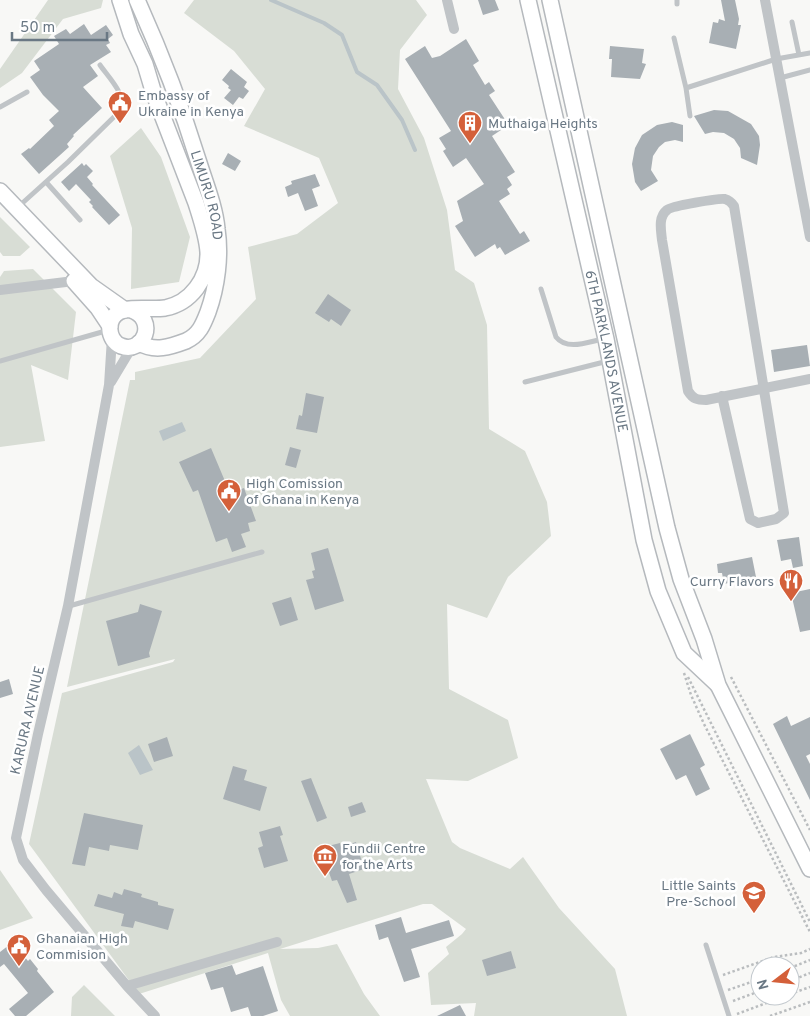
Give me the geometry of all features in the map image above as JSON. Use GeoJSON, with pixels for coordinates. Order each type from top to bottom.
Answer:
{"type":"FeatureCollection","features":[{"type":"Feature","properties":{"kind":"street"},"geometry":{"type":"LineString","coordinates":[[111,332],[114,316],[128,310],[165,308],[176,305],[189,297],[201,283],[208,253],[199,212],[154,94],[145,64],[131,34],[120,0]]}},
{"type":"Feature","properties":{"kind":"street","name":"LIMURU ROAD"},"geometry":{"type":"LineString","coordinates":[[135,345],[153,349],[173,346],[199,332],[211,303],[218,263],[217,229],[213,209],[177,96],[138,0]]}},
{"type":"Feature","properties":{"kind":"street"},"geometry":{"type":"LineString","coordinates":[[447,0],[454,29]]}},
{"type":"Feature","properties":{"kind":"street","name":"6TH PARKLANDS AVENUE"},"geometry":{"type":"LineString","coordinates":[[528,0],[611,361],[644,540],[658,591],[684,653],[718,685]]}},
{"type":"Feature","properties":{"kind":"street","name":"6TH PARKLANDS AVENUE"},"geometry":{"type":"LineString","coordinates":[[550,0],[667,528],[681,579],[704,639],[718,685],[810,869]]}},
{"type":"Feature","properties":{"kind":"street"},"geometry":{"type":"LineString","coordinates":[[764,0],[810,237]]}},
{"type":"Feature","properties":{"kind":"street"},"geometry":{"type":"LineString","coordinates":[[0,192],[91,286],[128,310],[137,312],[145,321],[146,334],[135,345],[121,346],[98,308],[0,201]]}},
{"type":"Feature","properties":{"kind":"street"},"geometry":{"type":"LineString","coordinates":[[722,396],[750,519],[758,523],[776,519],[784,513],[765,387],[734,206],[727,199],[718,199],[668,208],[662,215],[662,240],[688,391],[697,400],[722,396],[765,387],[810,378]]}},
{"type":"Feature","properties":{"kind":"street"},"geometry":{"type":"LineString","coordinates":[[0,290],[74,281]]}},
{"type":"Feature","properties":{"kind":"street","name":"KARURA AVENUE"},"geometry":{"type":"LineString","coordinates":[[111,332],[109,385],[68,606],[16,838],[23,860],[46,890],[127,986],[155,1016]]}},
{"type":"Feature","properties":{"kind":"street","name":"KARURA AVENUE"},"geometry":{"type":"LineString","coordinates":[[109,385],[135,345]]}},
{"type":"Feature","properties":{"kind":"street"},"geometry":{"type":"LineString","coordinates":[[127,986],[277,942]]}},
{"type":"Feature","properties":{"kind":"lane"},"geometry":{"type":"LineString","coordinates":[[792,22],[799,55]]}},
{"type":"Feature","properties":{"kind":"lane"},"geometry":{"type":"LineString","coordinates":[[674,38],[686,88],[690,116]]}},
{"type":"Feature","properties":{"kind":"lane"},"geometry":{"type":"LineString","coordinates":[[686,88],[776,59],[810,52]]}},
{"type":"Feature","properties":{"kind":"lane"},"geometry":{"type":"LineString","coordinates":[[16,209],[120,111],[123,106],[119,93],[100,66]]}},
{"type":"Feature","properties":{"kind":"lane"},"geometry":{"type":"LineString","coordinates":[[780,78],[810,70]]}},
{"type":"Feature","properties":{"kind":"lane"},"geometry":{"type":"LineString","coordinates":[[0,107],[27,92]]}},
{"type":"Feature","properties":{"kind":"lane"},"geometry":{"type":"LineString","coordinates":[[46,182],[80,220]]}},
{"type":"Feature","properties":{"kind":"lane"},"geometry":{"type":"LineString","coordinates":[[541,288],[556,337],[560,342],[572,346],[606,339]]}},
{"type":"Feature","properties":{"kind":"lane"},"geometry":{"type":"LineString","coordinates":[[0,361],[111,332]]}},
{"type":"Feature","properties":{"kind":"lane"},"geometry":{"type":"LineString","coordinates":[[525,382],[611,361]]}},
{"type":"Feature","properties":{"kind":"lane"},"geometry":{"type":"LineString","coordinates":[[68,606],[262,552]]}},
{"type":"Feature","properties":{"kind":"lane"},"geometry":{"type":"LineString","coordinates":[[706,945],[725,1004],[731,1015]]}},
{"type":"Feature","properties":{"kind":"path"},"geometry":{"type":"LineString","coordinates":[[810,922],[685,671],[691,695],[704,724],[810,932]]}},
{"type":"Feature","properties":{"kind":"path"},"geometry":{"type":"LineString","coordinates":[[745,703],[810,830]]}},
{"type":"Feature","properties":{"kind":"path"},"geometry":{"type":"LineString","coordinates":[[716,977],[774,957],[810,950]]}},
{"type":"Feature","properties":{"kind":"path"},"geometry":{"type":"LineString","coordinates":[[721,992],[750,982]]}},
{"type":"Feature","properties":{"kind":"path"},"geometry":{"type":"LineString","coordinates":[[725,1004],[750,995]]}},
{"type":"Feature","properties":{"kind":"path"},"geometry":{"type":"LineString","coordinates":[[770,1016],[810,1002]]}},
{"type":"Feature","properties":{"kind":"path"},"geometry":{"type":"LineString","coordinates":[[731,1015],[757,1006]]}},
{"type":"Feature","properties":{"kind":"shaded area"},"geometry":{"type":"Polygon","coordinates":[[[48,0],[103,0],[101,8],[63,19],[22,73],[0,88],[0,69],[48,0]]]}},
{"type":"Feature","properties":{"kind":"shaded area"},"geometry":{"type":"Polygon","coordinates":[[[194,0],[416,0],[427,15],[400,50],[398,89],[424,138],[447,210],[455,270],[474,283],[487,325],[489,429],[525,451],[547,502],[551,536],[508,577],[487,618],[447,604],[449,689],[508,720],[518,758],[468,781],[426,779],[452,842],[460,848],[510,869],[523,857],[559,908],[615,969],[627,1016],[474,1016],[476,1003],[431,1005],[428,973],[449,954],[446,947],[466,929],[432,904],[423,904],[280,949],[318,948],[337,944],[364,994],[380,1016],[290,1016],[281,1000],[268,953],[139,994],[29,844],[62,693],[173,662],[175,659],[67,687],[130,380],[135,380],[135,372],[200,358],[256,299],[248,247],[297,234],[338,203],[319,158],[244,126],[265,89],[234,51],[184,13],[194,0]]]}},
{"type":"Feature","properties":{"kind":"shaded area"},"geometry":{"type":"Polygon","coordinates":[[[141,128],[161,157],[190,237],[179,282],[131,289],[132,228],[110,156],[141,128]]]}},
{"type":"Feature","properties":{"kind":"shaded area"},"geometry":{"type":"Polygon","coordinates":[[[0,217],[30,247],[20,256],[3,256],[0,252],[0,217]]]}},
{"type":"Feature","properties":{"kind":"shaded area"},"geometry":{"type":"Polygon","coordinates":[[[33,269],[76,312],[68,380],[31,365],[45,441],[0,447],[0,277],[4,271],[33,269]]]}},
{"type":"Feature","properties":{"kind":"shaded area"},"geometry":{"type":"Polygon","coordinates":[[[182,422],[186,431],[163,441],[159,431],[182,422]]]}},
{"type":"Feature","properties":{"kind":"shaded area"},"geometry":{"type":"Polygon","coordinates":[[[139,745],[153,770],[140,775],[128,753],[139,745]]]}},
{"type":"Feature","properties":{"kind":"shaded area"},"geometry":{"type":"Polygon","coordinates":[[[0,870],[33,918],[0,930],[0,870]]]}},
{"type":"Feature","properties":{"kind":"shaded area"},"geometry":{"type":"Polygon","coordinates":[[[84,985],[115,1016],[71,1016],[72,997],[84,985]]]}},
{"type":"Feature","properties":{"kind":"building"},"geometry":{"type":"Polygon","coordinates":[[[478,0],[495,0],[499,10],[483,15],[478,0]]]}},
{"type":"Feature","properties":{"kind":"building"},"geometry":{"type":"Polygon","coordinates":[[[721,0],[735,0],[739,19],[738,25],[741,25],[736,49],[709,43],[713,22],[718,23],[719,19],[725,21],[721,0]]]}},
{"type":"Feature","properties":{"kind":"building"},"geometry":{"type":"Polygon","coordinates":[[[84,24],[91,35],[106,25],[113,35],[108,39],[110,43],[106,45],[111,52],[90,65],[98,76],[83,87],[102,108],[73,135],[67,144],[69,147],[39,174],[21,154],[30,149],[54,126],[49,120],[59,111],[43,95],[30,77],[40,70],[34,61],[59,44],[54,36],[66,29],[70,34],[84,24]]]}},
{"type":"Feature","properties":{"kind":"building","name":"Muthaiga Heights"},"geometry":{"type":"Polygon","coordinates":[[[466,39],[479,61],[473,65],[485,85],[489,82],[495,91],[489,95],[506,121],[502,124],[504,128],[492,136],[515,172],[507,177],[512,185],[507,189],[510,194],[499,201],[520,234],[524,231],[530,241],[505,255],[500,247],[497,249],[495,244],[475,257],[455,226],[463,221],[457,201],[484,184],[466,158],[453,167],[443,151],[446,149],[439,138],[451,131],[405,59],[425,46],[432,58],[440,56],[466,39]]]}},
{"type":"Feature","properties":{"kind":"building"},"geometry":{"type":"Polygon","coordinates":[[[610,46],[644,49],[642,63],[646,64],[640,79],[611,77],[612,59],[609,59],[610,46]]]}},
{"type":"Feature","properties":{"kind":"building"},"geometry":{"type":"Polygon","coordinates":[[[231,69],[247,82],[244,87],[249,91],[243,99],[239,97],[233,105],[224,98],[231,90],[222,80],[231,69]]]}},
{"type":"Feature","properties":{"kind":"building"},"geometry":{"type":"Polygon","coordinates":[[[714,110],[728,111],[751,124],[759,136],[760,145],[757,165],[741,158],[740,148],[734,139],[724,133],[713,132],[705,134],[694,116],[714,110]]]}},
{"type":"Feature","properties":{"kind":"building"},"geometry":{"type":"Polygon","coordinates":[[[672,122],[683,125],[683,142],[675,140],[665,142],[659,147],[653,156],[651,170],[658,181],[641,191],[635,182],[632,164],[635,148],[642,135],[657,125],[672,122]]]}},
{"type":"Feature","properties":{"kind":"building"},"geometry":{"type":"Polygon","coordinates":[[[228,153],[241,161],[235,171],[222,164],[228,153]]]}},
{"type":"Feature","properties":{"kind":"building"},"geometry":{"type":"Polygon","coordinates":[[[82,163],[84,166],[86,164],[93,171],[87,177],[92,185],[120,215],[109,225],[92,207],[89,202],[91,200],[76,184],[69,191],[61,182],[82,163]]]}},
{"type":"Feature","properties":{"kind":"building"},"geometry":{"type":"Polygon","coordinates":[[[315,174],[320,186],[312,189],[318,206],[305,211],[298,193],[288,197],[285,187],[292,184],[291,181],[315,174]]]}},
{"type":"Feature","properties":{"kind":"building"},"geometry":{"type":"Polygon","coordinates":[[[328,294],[351,310],[341,326],[331,319],[329,322],[315,313],[328,294]]]}},
{"type":"Feature","properties":{"kind":"building"},"geometry":{"type":"Polygon","coordinates":[[[807,345],[810,366],[774,372],[771,350],[807,345]]]}},
{"type":"Feature","properties":{"kind":"building"},"geometry":{"type":"Polygon","coordinates":[[[306,393],[324,397],[317,433],[296,429],[299,415],[302,416],[306,393]]]}},
{"type":"Feature","properties":{"kind":"building"},"geometry":{"type":"Polygon","coordinates":[[[290,447],[301,450],[296,468],[285,465],[290,447]]]}},
{"type":"Feature","properties":{"kind":"building"},"geometry":{"type":"Polygon","coordinates":[[[211,448],[230,493],[244,488],[256,521],[248,523],[250,531],[241,534],[246,547],[232,552],[227,538],[216,542],[198,490],[193,492],[179,462],[211,448]]]}},
{"type":"Feature","properties":{"kind":"building"},"geometry":{"type":"Polygon","coordinates":[[[799,537],[803,566],[793,568],[791,559],[781,561],[777,540],[799,537]]]}},
{"type":"Feature","properties":{"kind":"building"},"geometry":{"type":"Polygon","coordinates":[[[328,548],[344,601],[315,610],[306,580],[314,578],[312,571],[315,570],[311,553],[328,548]]]}},
{"type":"Feature","properties":{"kind":"building"},"geometry":{"type":"Polygon","coordinates":[[[752,557],[756,577],[724,584],[722,573],[718,573],[717,564],[752,557]]]}},
{"type":"Feature","properties":{"kind":"building"},"geometry":{"type":"Polygon","coordinates":[[[810,589],[810,630],[800,632],[791,593],[810,589]]]}},
{"type":"Feature","properties":{"kind":"building"},"geometry":{"type":"Polygon","coordinates":[[[291,597],[298,620],[280,626],[272,603],[291,597]]]}},
{"type":"Feature","properties":{"kind":"building"},"geometry":{"type":"Polygon","coordinates":[[[140,604],[162,611],[149,653],[150,657],[118,666],[106,621],[138,612],[140,604]]]}},
{"type":"Feature","properties":{"kind":"building"},"geometry":{"type":"Polygon","coordinates":[[[9,679],[13,694],[0,698],[0,682],[9,679]]]}},
{"type":"Feature","properties":{"kind":"building"},"geometry":{"type":"Polygon","coordinates":[[[787,716],[791,726],[810,717],[810,754],[806,756],[810,764],[810,800],[773,724],[787,716]]]}},
{"type":"Feature","properties":{"kind":"building"},"geometry":{"type":"Polygon","coordinates":[[[690,734],[705,765],[700,768],[710,789],[696,796],[686,775],[676,780],[660,749],[690,734]]]}},
{"type":"Feature","properties":{"kind":"building"},"geometry":{"type":"Polygon","coordinates":[[[167,737],[173,756],[154,762],[148,744],[167,737]]]}},
{"type":"Feature","properties":{"kind":"building"},"geometry":{"type":"Polygon","coordinates":[[[233,766],[247,770],[244,780],[267,787],[260,811],[223,799],[233,766]]]}},
{"type":"Feature","properties":{"kind":"building"},"geometry":{"type":"Polygon","coordinates":[[[311,778],[327,818],[317,822],[301,781],[311,778]]]}},
{"type":"Feature","properties":{"kind":"building"},"geometry":{"type":"Polygon","coordinates":[[[362,802],[366,812],[351,817],[348,807],[362,802]]]}},
{"type":"Feature","properties":{"kind":"building"},"geometry":{"type":"Polygon","coordinates":[[[84,813],[143,825],[138,850],[110,845],[109,851],[89,847],[85,866],[72,864],[84,813]]]}},
{"type":"Feature","properties":{"kind":"building"},"geometry":{"type":"Polygon","coordinates":[[[280,826],[283,835],[280,836],[288,861],[264,868],[258,848],[263,846],[259,832],[280,826]]]}},
{"type":"Feature","properties":{"kind":"building"},"geometry":{"type":"Polygon","coordinates":[[[356,842],[364,869],[349,874],[357,900],[347,903],[337,880],[332,881],[327,867],[334,865],[328,846],[340,843],[341,847],[356,842]]]}},
{"type":"Feature","properties":{"kind":"building"},"geometry":{"type":"Polygon","coordinates":[[[124,889],[142,894],[141,897],[158,902],[158,905],[174,909],[168,930],[135,921],[133,928],[121,926],[124,914],[94,906],[98,894],[112,898],[114,892],[122,895],[124,889]]]}},
{"type":"Feature","properties":{"kind":"building"},"geometry":{"type":"Polygon","coordinates":[[[401,917],[406,933],[449,920],[454,936],[411,949],[420,977],[404,982],[388,937],[379,940],[375,925],[401,917]]]}},
{"type":"Feature","properties":{"kind":"building"},"geometry":{"type":"Polygon","coordinates":[[[13,942],[28,961],[30,959],[54,992],[26,1016],[15,1016],[9,1009],[28,993],[4,964],[0,967],[0,952],[13,942]]]}},
{"type":"Feature","properties":{"kind":"building"},"geometry":{"type":"Polygon","coordinates":[[[511,951],[516,968],[487,976],[482,960],[511,951]]]}},
{"type":"Feature","properties":{"kind":"building"},"geometry":{"type":"Polygon","coordinates":[[[232,965],[236,975],[263,966],[278,1011],[263,1016],[251,1016],[248,1007],[231,1012],[223,987],[211,990],[205,973],[232,965]]]}},
{"type":"Feature","properties":{"kind":"building"},"geometry":{"type":"Polygon","coordinates":[[[460,1005],[466,1016],[437,1016],[460,1005]]]}},
{"type":"Feature","properties":{"kind":"waterway"},"geometry":{"type":"LineString","coordinates":[[271,0],[324,23],[342,35],[357,72],[377,85],[402,120],[415,150]]}},
{"type":"Feature","properties":{"kind":"place","name":"Embassy of Ukraine in Kenya"},"geometry":{"type":"Point","coordinates":[120,124]}},
{"type":"Feature","properties":{"kind":"place","name":"Muthaiga Heights"},"geometry":{"type":"Point","coordinates":[470,144]}},
{"type":"Feature","properties":{"kind":"place","name":"High Comission of Ghana in Kenya"},"geometry":{"type":"Point","coordinates":[229,512]}},
{"type":"Feature","properties":{"kind":"place","name":"Curry Flavors"},"geometry":{"type":"Point","coordinates":[791,602]}},
{"type":"Feature","properties":{"kind":"place","name":"Fundii Centre for the Arts"},"geometry":{"type":"Point","coordinates":[325,877]}},
{"type":"Feature","properties":{"kind":"place","name":"Little Saints Pre-School"},"geometry":{"type":"Point","coordinates":[754,914]}},
{"type":"Feature","properties":{"kind":"place","name":"Ghanaian High Commision"},"geometry":{"type":"Point","coordinates":[19,967]}}]}
